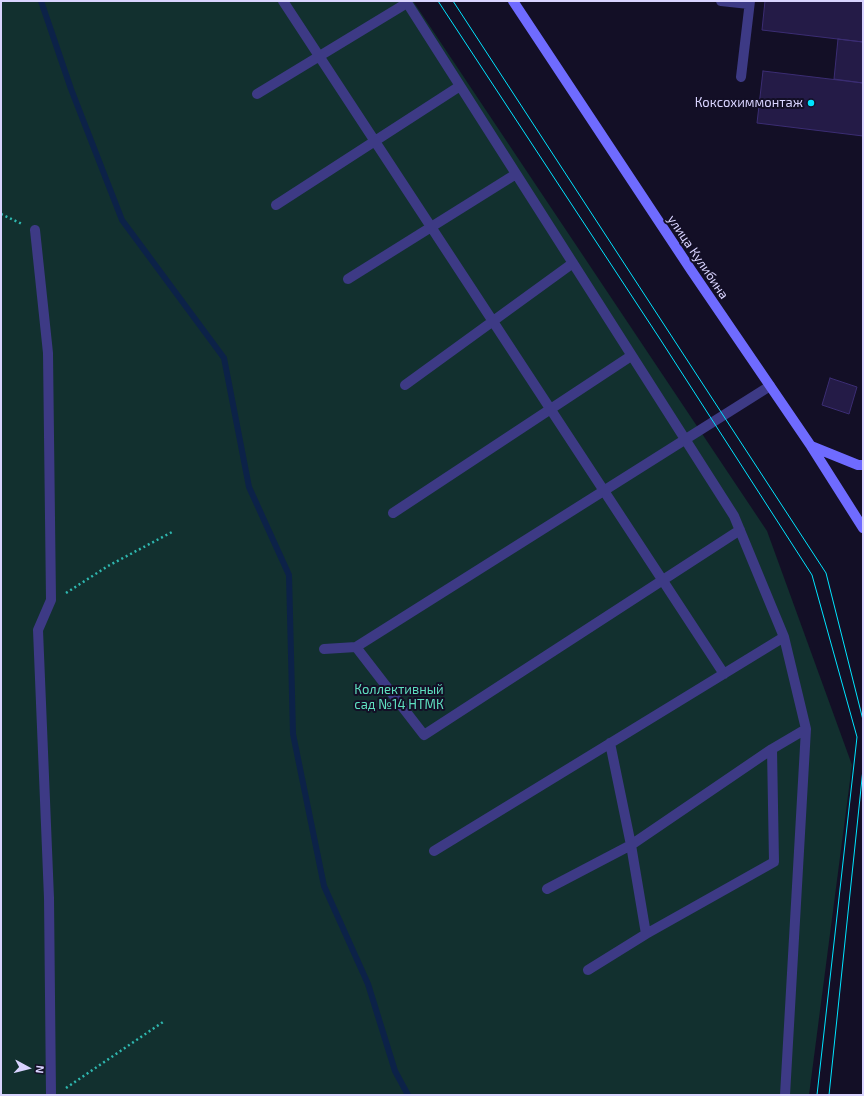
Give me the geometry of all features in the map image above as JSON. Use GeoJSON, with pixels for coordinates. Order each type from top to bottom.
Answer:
{"type":"FeatureCollection","features":[{"type":"Feature","properties":{"kind":"street","name":"улица Кулибина"},"geometry":{"type":"LineString","coordinates":[[513,1],[682,257],[811,446],[863,528]]}},
{"type":"Feature","properties":{"kind":"street"},"geometry":{"type":"LineString","coordinates":[[811,446],[863,465]]}},
{"type":"Feature","properties":{"kind":"lane"},"geometry":{"type":"LineString","coordinates":[[283,1],[724,674]]}},
{"type":"Feature","properties":{"kind":"lane"},"geometry":{"type":"LineString","coordinates":[[721,1],[749,3],[741,77]]}},
{"type":"Feature","properties":{"kind":"lane"},"geometry":{"type":"LineString","coordinates":[[257,94],[406,2],[734,516],[784,637],[806,728],[785,1095]]}},
{"type":"Feature","properties":{"kind":"lane"},"geometry":{"type":"LineString","coordinates":[[276,205],[460,86]]}},
{"type":"Feature","properties":{"kind":"lane"},"geometry":{"type":"LineString","coordinates":[[348,279],[516,174]]}},
{"type":"Feature","properties":{"kind":"lane"},"geometry":{"type":"LineString","coordinates":[[35,230],[48,353],[51,600],[38,630],[49,898],[51,1095]]}},
{"type":"Feature","properties":{"kind":"lane"},"geometry":{"type":"LineString","coordinates":[[405,385],[573,263]]}},
{"type":"Feature","properties":{"kind":"lane"},"geometry":{"type":"LineString","coordinates":[[393,513],[631,356]]}},
{"type":"Feature","properties":{"kind":"lane"},"geometry":{"type":"LineString","coordinates":[[324,649],[356,647],[770,386]]}},
{"type":"Feature","properties":{"kind":"lane"},"geometry":{"type":"LineString","coordinates":[[356,647],[424,735],[740,530]]}},
{"type":"Feature","properties":{"kind":"lane"},"geometry":{"type":"LineString","coordinates":[[434,851],[784,637]]}},
{"type":"Feature","properties":{"kind":"lane"},"geometry":{"type":"LineString","coordinates":[[547,889],[631,845],[772,749],[806,728]]}},
{"type":"Feature","properties":{"kind":"lane"},"geometry":{"type":"LineString","coordinates":[[610,743],[631,845],[646,934]]}},
{"type":"Feature","properties":{"kind":"lane"},"geometry":{"type":"LineString","coordinates":[[588,970],[646,934],[774,862],[772,749]]}},
{"type":"Feature","properties":{"kind":"path"},"geometry":{"type":"LineString","coordinates":[[1,214],[35,230]]}},
{"type":"Feature","properties":{"kind":"path"},"geometry":{"type":"LineString","coordinates":[[50,603],[108,566],[174,532]]}},
{"type":"Feature","properties":{"kind":"path"},"geometry":{"type":"LineString","coordinates":[[62,1091],[163,1022]]}},
{"type":"Feature","properties":{"kind":"green space","name":"Коллективный сад №14 НТМК"},"geometry":{"type":"Polygon","coordinates":[[[1,1],[413,1],[767,531],[852,765],[809,1095],[1,1095],[1,1]]]}},
{"type":"Feature","properties":{"kind":"building"},"geometry":{"type":"Polygon","coordinates":[[[765,1],[863,1],[863,42],[762,30],[765,1]]]}},
{"type":"Feature","properties":{"kind":"building"},"geometry":{"type":"Polygon","coordinates":[[[838,39],[863,42],[863,83],[834,79],[838,39]]]}},
{"type":"Feature","properties":{"kind":"building","name":"Коксохиммонтаж"},"geometry":{"type":"Polygon","coordinates":[[[763,71],[863,83],[863,136],[757,123],[763,71]]]}},
{"type":"Feature","properties":{"kind":"building"},"geometry":{"type":"Polygon","coordinates":[[[830,378],[857,387],[849,414],[822,405],[830,378]]]}},
{"type":"Feature","properties":{"kind":"waterway"},"geometry":{"type":"LineString","coordinates":[[41,1],[71,89],[122,220],[224,358],[249,487],[289,575],[293,734],[324,886],[368,984],[395,1071],[408,1095]]}},
{"type":"Feature","properties":{"kind":"tram line"},"geometry":{"type":"LineString","coordinates":[[438,1],[660,339],[812,575],[857,737],[817,1095]]}},
{"type":"Feature","properties":{"kind":"tram line"},"geometry":{"type":"LineString","coordinates":[[453,1],[826,573],[863,720]]}},
{"type":"Feature","properties":{"kind":"tram line"},"geometry":{"type":"LineString","coordinates":[[829,1095],[863,769]]}},
{"type":"Feature","properties":{"kind":"place","name":"Коксохиммонтаж"},"geometry":{"type":"Point","coordinates":[811,103]}}]}
